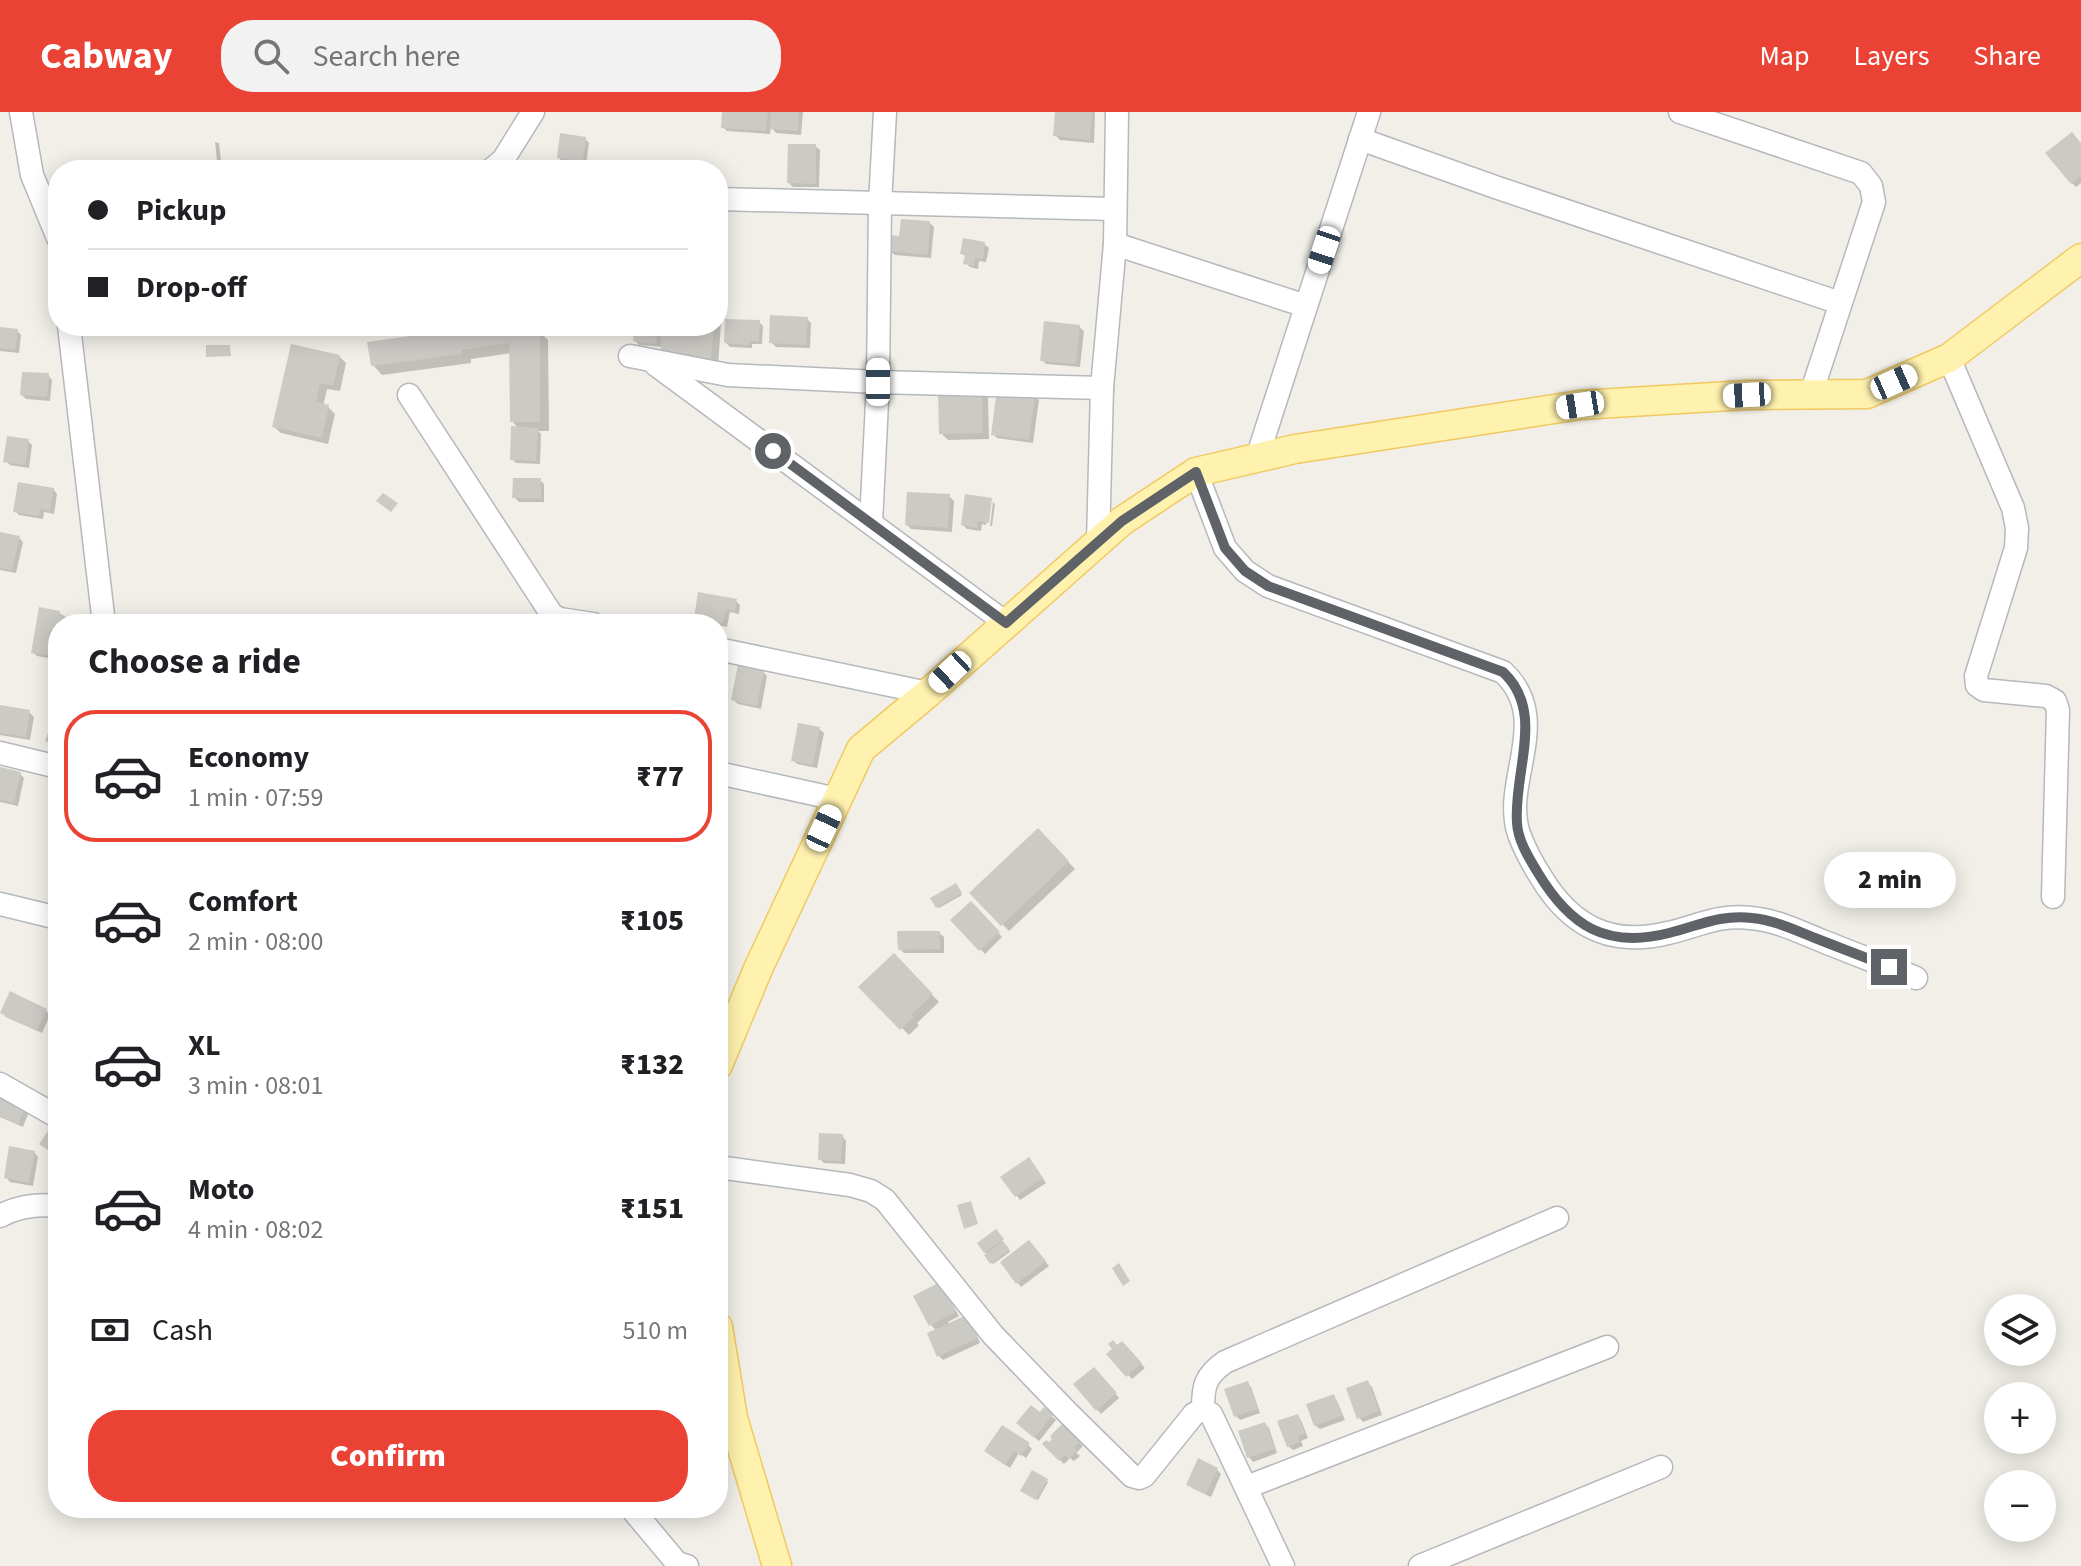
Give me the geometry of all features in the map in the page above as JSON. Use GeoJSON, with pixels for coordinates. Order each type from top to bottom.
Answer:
{"type":"FeatureCollection","features":[{"type":"Feature","properties":{"kind":"main road"},"geometry":{"type":"LineString","coordinates":[[728,1041],[758,969],[861,749],[1122,521],[1196,472],[1295,449],[1580,405],[1747,395],[1867,394],[1949,358],[2081,258]]}},
{"type":"Feature","properties":{"kind":"main road"},"geometry":{"type":"LineString","coordinates":[[728,1388],[733,1418],[777,1566]]}},
{"type":"Feature","properties":{"kind":"street"},"geometry":{"type":"LineString","coordinates":[[21,112],[32,175],[48,214]]}},
{"type":"Feature","properties":{"kind":"street"},"geometry":{"type":"LineString","coordinates":[[503,160],[533,112]]}},
{"type":"Feature","properties":{"kind":"street"},"geometry":{"type":"LineString","coordinates":[[871,523],[885,112]]}},
{"type":"Feature","properties":{"kind":"street"},"geometry":{"type":"LineString","coordinates":[[1098,542],[1102,388],[1115,244],[1117,112]]}},
{"type":"Feature","properties":{"kind":"street"},"geometry":{"type":"LineString","coordinates":[[1257,458],[1369,112]]}},
{"type":"Feature","properties":{"kind":"street"},"geometry":{"type":"LineString","coordinates":[[1680,112],[1861,173],[1871,186],[1874,202],[1811,394]]}},
{"type":"Feature","properties":{"kind":"street"},"geometry":{"type":"LineString","coordinates":[[1360,139],[1840,303]]}},
{"type":"Feature","properties":{"kind":"street"},"geometry":{"type":"LineString","coordinates":[[728,199],[1114,209]]}},
{"type":"Feature","properties":{"kind":"street"},"geometry":{"type":"LineString","coordinates":[[1115,244],[1306,306]]}},
{"type":"Feature","properties":{"kind":"street"},"geometry":{"type":"LineString","coordinates":[[70,336],[103,614]]}},
{"type":"Feature","properties":{"kind":"street"},"geometry":{"type":"LineString","coordinates":[[1006,623],[640,358],[728,375],[1102,388]]}},
{"type":"Feature","properties":{"kind":"street"},"geometry":{"type":"LineString","coordinates":[[1949,358],[2013,508],[2017,528],[2016,548],[1976,676],[1977,685],[1984,690],[2046,696],[2055,701],[2058,710],[2053,897]]}},
{"type":"Feature","properties":{"kind":"street"},"geometry":{"type":"LineString","coordinates":[[409,395],[551,614]]}},
{"type":"Feature","properties":{"kind":"street"},"geometry":{"type":"LineString","coordinates":[[1196,472],[1225,548],[1245,571],[1268,586],[1503,672],[1513,681],[1521,693],[1526,726],[1516,801],[1517,827],[1532,863],[1553,897],[1569,914],[1595,930],[1616,937],[1641,938],[1668,934],[1725,916],[1753,918],[1780,924],[1916,978]]}},
{"type":"Feature","properties":{"kind":"street"},"geometry":{"type":"LineString","coordinates":[[728,651],[928,693]]}},
{"type":"Feature","properties":{"kind":"street"},"geometry":{"type":"LineString","coordinates":[[0,753],[48,765]]}},
{"type":"Feature","properties":{"kind":"street"},"geometry":{"type":"LineString","coordinates":[[728,775],[837,799]]}},
{"type":"Feature","properties":{"kind":"street"},"geometry":{"type":"LineString","coordinates":[[0,904],[48,916]]}},
{"type":"Feature","properties":{"kind":"street"},"geometry":{"type":"LineString","coordinates":[[0,1084],[48,1111]]}},
{"type":"Feature","properties":{"kind":"street"},"geometry":{"type":"LineString","coordinates":[[728,1168],[850,1185],[871,1191],[885,1200],[993,1335],[1132,1476],[1144,1476],[1194,1414],[1203,1409]]}},
{"type":"Feature","properties":{"kind":"street"},"geometry":{"type":"LineString","coordinates":[[0,1216],[48,1201]]}},
{"type":"Feature","properties":{"kind":"street"},"geometry":{"type":"LineString","coordinates":[[1203,1409],[1207,1380],[1225,1362],[1557,1218]]}},
{"type":"Feature","properties":{"kind":"street"},"geometry":{"type":"LineString","coordinates":[[1247,1487],[1607,1347]]}},
{"type":"Feature","properties":{"kind":"street"},"geometry":{"type":"LineString","coordinates":[[1203,1409],[1211,1414],[1283,1566]]}},
{"type":"Feature","properties":{"kind":"street"},"geometry":{"type":"LineString","coordinates":[[1420,1566],[1661,1467]]}},
{"type":"Feature","properties":{"kind":"street"},"geometry":{"type":"LineString","coordinates":[[639,1518],[677,1563],[687,1566]]}},
{"type":"Feature","properties":{"kind":"building"},"geometry":{"type":"Polygon","coordinates":[[[722,112],[768,112],[766,131],[721,128],[722,112]]]}},
{"type":"Feature","properties":{"kind":"building"},"geometry":{"type":"Polygon","coordinates":[[[771,112],[799,112],[798,131],[770,129],[771,112]]]}},
{"type":"Feature","properties":{"kind":"building"},"geometry":{"type":"Polygon","coordinates":[[[1055,112],[1092,112],[1090,140],[1053,136],[1055,112]]]}},
{"type":"Feature","properties":{"kind":"building"},"geometry":{"type":"Polygon","coordinates":[[[2072,132],[2081,143],[2081,176],[2071,184],[2045,153],[2072,132]]]}},
{"type":"Feature","properties":{"kind":"building"},"geometry":{"type":"Polygon","coordinates":[[[560,133],[586,137],[583,160],[557,158],[560,133]]]}},
{"type":"Feature","properties":{"kind":"building"},"geometry":{"type":"Polygon","coordinates":[[[788,144],[816,144],[816,184],[787,183],[788,144]]]}},
{"type":"Feature","properties":{"kind":"building"},"geometry":{"type":"Polygon","coordinates":[[[901,219],[930,221],[928,255],[888,251],[890,235],[899,236],[901,219]]]}},
{"type":"Feature","properties":{"kind":"building"},"geometry":{"type":"Polygon","coordinates":[[[963,238],[985,242],[983,259],[975,258],[974,266],[963,264],[965,255],[960,254],[963,238]]]}},
{"type":"Feature","properties":{"kind":"building"},"geometry":{"type":"Polygon","coordinates":[[[770,315],[808,317],[806,345],[769,343],[770,315]]]}},
{"type":"Feature","properties":{"kind":"building"},"geometry":{"type":"Polygon","coordinates":[[[728,319],[760,320],[759,341],[749,341],[749,345],[724,343],[724,336],[728,336],[728,319]]]}},
{"type":"Feature","properties":{"kind":"building"},"geometry":{"type":"Polygon","coordinates":[[[1044,321],[1080,325],[1076,364],[1040,361],[1044,321]]]}},
{"type":"Feature","properties":{"kind":"building"},"geometry":{"type":"Polygon","coordinates":[[[0,327],[18,329],[15,350],[0,348],[0,327]]]}},
{"type":"Feature","properties":{"kind":"building"},"geometry":{"type":"Polygon","coordinates":[[[410,336],[540,336],[540,422],[510,422],[509,343],[462,350],[462,354],[371,366],[367,342],[410,336]]]}},
{"type":"Feature","properties":{"kind":"building"},"geometry":{"type":"Polygon","coordinates":[[[633,336],[657,336],[656,344],[633,341],[633,336]]]}},
{"type":"Feature","properties":{"kind":"building"},"geometry":{"type":"Polygon","coordinates":[[[661,336],[713,336],[711,360],[660,357],[661,336]]]}},
{"type":"Feature","properties":{"kind":"building"},"geometry":{"type":"Polygon","coordinates":[[[291,344],[340,355],[333,386],[320,383],[316,402],[329,405],[322,438],[272,427],[291,344]]]}},
{"type":"Feature","properties":{"kind":"building"},"geometry":{"type":"Polygon","coordinates":[[[206,345],[230,345],[231,356],[206,357],[206,345]]]}},
{"type":"Feature","properties":{"kind":"building"},"geometry":{"type":"Polygon","coordinates":[[[22,372],[49,373],[47,397],[20,395],[22,372]]]}},
{"type":"Feature","properties":{"kind":"building"},"geometry":{"type":"Polygon","coordinates":[[[997,389],[1035,394],[1029,440],[991,435],[997,389]]]}},
{"type":"Feature","properties":{"kind":"building"},"geometry":{"type":"Polygon","coordinates":[[[938,390],[982,390],[983,433],[939,434],[938,390]]]}},
{"type":"Feature","properties":{"kind":"building"},"geometry":{"type":"Polygon","coordinates":[[[511,426],[538,428],[536,461],[510,460],[511,426]]]}},
{"type":"Feature","properties":{"kind":"building"},"geometry":{"type":"Polygon","coordinates":[[[7,436],[29,439],[25,465],[3,462],[7,436]]]}},
{"type":"Feature","properties":{"kind":"building"},"geometry":{"type":"Polygon","coordinates":[[[513,478],[541,478],[541,499],[512,498],[513,478]]]}},
{"type":"Feature","properties":{"kind":"building"},"geometry":{"type":"Polygon","coordinates":[[[18,482],[54,488],[50,511],[40,509],[39,516],[13,512],[18,482]]]}},
{"type":"Feature","properties":{"kind":"building"},"geometry":{"type":"Polygon","coordinates":[[[907,492],[950,494],[948,528],[905,525],[907,492]]]}},
{"type":"Feature","properties":{"kind":"building"},"geometry":{"type":"Polygon","coordinates":[[[383,493],[398,503],[391,512],[376,501],[383,493]]]}},
{"type":"Feature","properties":{"kind":"building"},"geometry":{"type":"Polygon","coordinates":[[[965,494],[992,498],[989,523],[978,521],[977,528],[961,525],[965,494]]]}},
{"type":"Feature","properties":{"kind":"building"},"geometry":{"type":"Polygon","coordinates":[[[0,532],[20,536],[12,570],[0,568],[0,532]]]}},
{"type":"Feature","properties":{"kind":"building"},"geometry":{"type":"Polygon","coordinates":[[[698,592],[737,599],[735,611],[726,609],[725,614],[695,614],[698,592]]]}},
{"type":"Feature","properties":{"kind":"building"},"geometry":{"type":"Polygon","coordinates":[[[39,607],[60,611],[59,614],[48,614],[48,655],[31,653],[39,607]]]}},
{"type":"Feature","properties":{"kind":"building"},"geometry":{"type":"Polygon","coordinates":[[[738,665],[764,670],[757,706],[731,700],[738,665]]]}},
{"type":"Feature","properties":{"kind":"building"},"geometry":{"type":"Polygon","coordinates":[[[0,705],[30,710],[26,737],[0,733],[0,705]]]}},
{"type":"Feature","properties":{"kind":"building"},"geometry":{"type":"Polygon","coordinates":[[[798,723],[820,727],[813,765],[791,761],[798,723]]]}},
{"type":"Feature","properties":{"kind":"building"},"geometry":{"type":"Polygon","coordinates":[[[0,767],[21,772],[14,803],[0,799],[0,767]]]}},
{"type":"Feature","properties":{"kind":"building"},"geometry":{"type":"Polygon","coordinates":[[[1038,828],[1069,861],[1001,926],[969,893],[1038,828]]]}},
{"type":"Feature","properties":{"kind":"building"},"geometry":{"type":"Polygon","coordinates":[[[956,883],[962,893],[936,908],[930,898],[956,883]]]}},
{"type":"Feature","properties":{"kind":"building"},"geometry":{"type":"Polygon","coordinates":[[[971,901],[1000,932],[979,951],[950,920],[971,901]]]}},
{"type":"Feature","properties":{"kind":"building"},"geometry":{"type":"Polygon","coordinates":[[[897,931],[940,931],[940,949],[898,950],[897,931]]]}},
{"type":"Feature","properties":{"kind":"building"},"geometry":{"type":"Polygon","coordinates":[[[894,953],[933,994],[900,1030],[858,987],[894,953]]]}},
{"type":"Feature","properties":{"kind":"building"},"geometry":{"type":"Polygon","coordinates":[[[10,991],[47,1009],[37,1031],[0,1013],[10,991]]]}},
{"type":"Feature","properties":{"kind":"building"},"geometry":{"type":"Polygon","coordinates":[[[0,1095],[26,1106],[18,1124],[0,1116],[0,1095]]]}},
{"type":"Feature","properties":{"kind":"building"},"geometry":{"type":"Polygon","coordinates":[[[48,1131],[48,1150],[39,1144],[48,1131]]]}},
{"type":"Feature","properties":{"kind":"building"},"geometry":{"type":"Polygon","coordinates":[[[819,1133],[843,1134],[841,1161],[818,1160],[819,1133]]]}},
{"type":"Feature","properties":{"kind":"building"},"geometry":{"type":"Polygon","coordinates":[[[9,1146],[35,1151],[29,1183],[4,1178],[9,1146]]]}},
{"type":"Feature","properties":{"kind":"building"},"geometry":{"type":"Polygon","coordinates":[[[1029,1157],[1043,1178],[1015,1197],[1000,1177],[1029,1157]]]}},
{"type":"Feature","properties":{"kind":"building"},"geometry":{"type":"Polygon","coordinates":[[[971,1201],[978,1224],[964,1229],[957,1205],[971,1201]]]}},
{"type":"Feature","properties":{"kind":"building"},"geometry":{"type":"Polygon","coordinates":[[[996,1229],[1004,1239],[984,1253],[977,1243],[996,1229]]]}},
{"type":"Feature","properties":{"kind":"building"},"geometry":{"type":"Polygon","coordinates":[[[1029,1240],[1046,1261],[1016,1284],[1000,1262],[1029,1240]]]}},
{"type":"Feature","properties":{"kind":"building"},"geometry":{"type":"Polygon","coordinates":[[[1003,1241],[1010,1250],[990,1264],[984,1255],[1003,1241]]]}},
{"type":"Feature","properties":{"kind":"building"},"geometry":{"type":"Polygon","coordinates":[[[1119,1263],[1130,1281],[1123,1286],[1112,1268],[1119,1263]]]}},
{"type":"Feature","properties":{"kind":"building"},"geometry":{"type":"Polygon","coordinates":[[[940,1282],[956,1312],[929,1326],[913,1296],[940,1282]]]}},
{"type":"Feature","properties":{"kind":"building"},"geometry":{"type":"Polygon","coordinates":[[[967,1315],[978,1338],[937,1357],[927,1333],[967,1315]]]}},
{"type":"Feature","properties":{"kind":"building"},"geometry":{"type":"Polygon","coordinates":[[[1113,1340],[1117,1345],[1122,1341],[1142,1363],[1126,1377],[1106,1354],[1112,1349],[1108,1344],[1113,1340]]]}},
{"type":"Feature","properties":{"kind":"building"},"geometry":{"type":"Polygon","coordinates":[[[1094,1367],[1117,1393],[1096,1411],[1073,1384],[1094,1367]]]}},
{"type":"Feature","properties":{"kind":"building"},"geometry":{"type":"Polygon","coordinates":[[[1368,1380],[1379,1411],[1357,1419],[1346,1388],[1368,1380]]]}},
{"type":"Feature","properties":{"kind":"building"},"geometry":{"type":"Polygon","coordinates":[[[1248,1381],[1258,1409],[1234,1417],[1224,1389],[1248,1381]]]}},
{"type":"Feature","properties":{"kind":"building"},"geometry":{"type":"Polygon","coordinates":[[[1334,1394],[1342,1416],[1314,1426],[1306,1404],[1334,1394]]]}},
{"type":"Feature","properties":{"kind":"building"},"geometry":{"type":"Polygon","coordinates":[[[1031,1405],[1040,1412],[1044,1407],[1054,1414],[1034,1438],[1016,1423],[1031,1405]]]}},
{"type":"Feature","properties":{"kind":"building"},"geometry":{"type":"Polygon","coordinates":[[[1298,1414],[1305,1434],[1298,1436],[1300,1442],[1287,1447],[1277,1421],[1298,1414]]]}},
{"type":"Feature","properties":{"kind":"building"},"geometry":{"type":"Polygon","coordinates":[[[1265,1422],[1275,1449],[1247,1458],[1238,1431],[1265,1422]]]}},
{"type":"Feature","properties":{"kind":"building"},"geometry":{"type":"Polygon","coordinates":[[[1063,1423],[1081,1441],[1074,1447],[1077,1451],[1069,1459],[1065,1455],[1059,1461],[1042,1444],[1052,1439],[1050,1436],[1063,1423]]]}},
{"type":"Feature","properties":{"kind":"building"},"geometry":{"type":"Polygon","coordinates":[[[1002,1425],[1030,1443],[1021,1456],[1014,1451],[1005,1465],[984,1451],[1002,1425]]]}},
{"type":"Feature","properties":{"kind":"building"},"geometry":{"type":"Polygon","coordinates":[[[1198,1458],[1218,1468],[1206,1494],[1186,1485],[1198,1458]]]}},
{"type":"Feature","properties":{"kind":"building"},"geometry":{"type":"Polygon","coordinates":[[[1032,1470],[1048,1479],[1036,1500],[1020,1491],[1032,1470]]]}},
{"type":"Feature","properties":{"kind":"route"},"geometry":{"type":"LineString","coordinates":[[773,451],[1006,623],[1122,521],[1196,472],[1225,548],[1245,571],[1268,586],[1503,672],[1513,681],[1521,693],[1526,726],[1516,801],[1517,827],[1525,851],[1553,897],[1569,914],[1595,930],[1616,937],[1641,938],[1668,934],[1725,916],[1753,918],[1780,924],[1889,967]]}}]}
